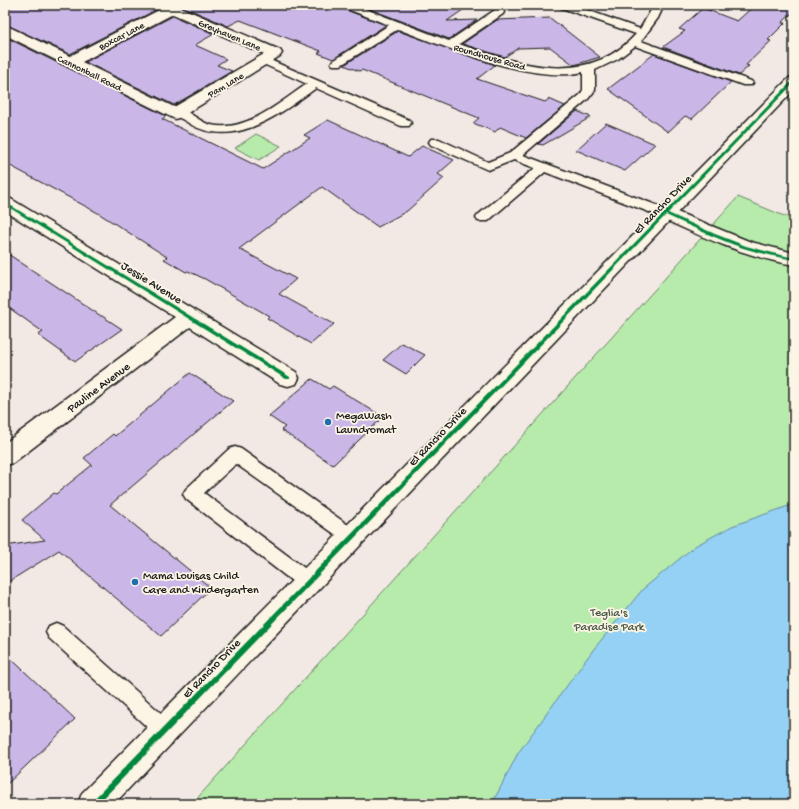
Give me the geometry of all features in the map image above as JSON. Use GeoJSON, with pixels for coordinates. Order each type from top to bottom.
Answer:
{"type":"FeatureCollection","features":[{"type":"Feature","properties":{"kind":"street","name":"Greyhaven Lane"},"geometry":{"type":"LineString","coordinates":[[167,7],[269,57]]}},
{"type":"Feature","properties":{"kind":"street","name":"Boxcar Lane"},"geometry":{"type":"LineString","coordinates":[[70,62],[167,7]]}},
{"type":"Feature","properties":{"kind":"street","name":"Cannonball Road"},"geometry":{"type":"LineString","coordinates":[[5,29],[176,113]]}},
{"type":"Feature","properties":{"kind":"street","name":"Pam Lane"},"geometry":{"type":"LineString","coordinates":[[176,113],[269,57]]}},
{"type":"Feature","properties":{"kind":"street","name":"El Rancho Drive"},"geometry":{"type":"LineString","coordinates":[[92,804],[667,214],[794,81]]}},
{"type":"Feature","properties":{"kind":"street","name":"Jessie Avenue"},"geometry":{"type":"LineString","coordinates":[[5,203],[288,378]]}},
{"type":"Feature","properties":{"kind":"street"},"geometry":{"type":"LineString","coordinates":[[667,214],[741,247],[769,255],[794,259]]}},
{"type":"Feature","properties":{"kind":"street","name":"Pauline Avenue"},"geometry":{"type":"LineString","coordinates":[[5,456],[189,317]]}},
{"type":"Feature","properties":{"kind":"lane","name":"Roundhouse Road"},"geometry":{"type":"LineString","coordinates":[[346,5],[470,52],[523,66],[548,70],[573,71],[589,68],[619,55],[643,33],[655,15],[659,5]]}},
{"type":"Feature","properties":{"kind":"lane"},"geometry":{"type":"LineString","coordinates":[[563,5],[643,33]]}},
{"type":"Feature","properties":{"kind":"lane"},"geometry":{"type":"LineString","coordinates":[[450,45],[498,12]]}},
{"type":"Feature","properties":{"kind":"lane"},"geometry":{"type":"LineString","coordinates":[[337,63],[397,25]]}},
{"type":"Feature","properties":{"kind":"lane"},"geometry":{"type":"LineString","coordinates":[[634,42],[747,83]]}},
{"type":"Feature","properties":{"kind":"lane"},"geometry":{"type":"LineString","coordinates":[[269,57],[314,83],[405,124]]}},
{"type":"Feature","properties":{"kind":"lane"},"geometry":{"type":"LineString","coordinates":[[435,142],[488,166],[514,156],[584,97],[590,90],[591,81],[589,68]]}},
{"type":"Feature","properties":{"kind":"lane"},"geometry":{"type":"LineString","coordinates":[[176,113],[206,127],[231,130],[250,124],[275,110],[314,83]]}},
{"type":"Feature","properties":{"kind":"lane"},"geometry":{"type":"LineString","coordinates":[[514,156],[667,214]]}},
{"type":"Feature","properties":{"kind":"lane"},"geometry":{"type":"LineString","coordinates":[[483,218],[544,167]]}},
{"type":"Feature","properties":{"kind":"lane"},"geometry":{"type":"LineString","coordinates":[[308,582],[192,494],[235,454],[352,537]]}},
{"type":"Feature","properties":{"kind":"lane"},"geometry":{"type":"LineString","coordinates":[[56,632],[165,730]]}},
{"type":"Feature","properties":{"kind":"green space"},"geometry":{"type":"Polygon","coordinates":[[[256,134],[281,146],[259,160],[235,148],[256,134]]]}},
{"type":"Feature","properties":{"kind":"green space","name":"Teglia's Paradise Park"},"geometry":{"type":"Polygon","coordinates":[[[738,197],[794,220],[794,804],[192,804],[738,197]]]}},
{"type":"Feature","properties":{"kind":"water"},"geometry":{"type":"Polygon","coordinates":[[[794,504],[794,804],[492,804],[518,753],[593,650],[643,589],[695,546],[732,526],[794,504]]]}},
{"type":"Feature","properties":{"kind":"building"},"geometry":{"type":"Polygon","coordinates":[[[5,5],[155,5],[158,9],[70,54],[5,24],[5,5]]]}},
{"type":"Feature","properties":{"kind":"building"},"geometry":{"type":"Polygon","coordinates":[[[179,5],[279,5],[294,11],[303,5],[340,5],[341,8],[386,25],[333,59],[318,53],[321,51],[240,20],[228,26],[179,5]]]}},
{"type":"Feature","properties":{"kind":"building"},"geometry":{"type":"Polygon","coordinates":[[[359,5],[470,5],[447,21],[477,20],[449,39],[359,5]]]}},
{"type":"Feature","properties":{"kind":"building"},"geometry":{"type":"Polygon","coordinates":[[[755,5],[794,5],[794,11],[782,23],[785,23],[768,40],[771,41],[746,65],[749,66],[739,75],[663,47],[685,31],[679,29],[703,8],[737,21],[755,5]]]}},
{"type":"Feature","properties":{"kind":"building"},"geometry":{"type":"Polygon","coordinates":[[[173,16],[214,34],[195,45],[226,59],[217,65],[232,71],[174,105],[85,62],[173,16]]]}},
{"type":"Feature","properties":{"kind":"building"},"geometry":{"type":"Polygon","coordinates":[[[550,18],[600,57],[574,65],[550,47],[518,48],[505,57],[462,44],[497,20],[550,18]]]}},
{"type":"Feature","properties":{"kind":"building"},"geometry":{"type":"Polygon","coordinates":[[[398,31],[495,65],[477,79],[545,102],[549,99],[565,106],[526,138],[500,127],[495,132],[473,123],[479,118],[362,70],[359,71],[344,65],[398,31]]]}},
{"type":"Feature","properties":{"kind":"building"},"geometry":{"type":"Polygon","coordinates":[[[5,37],[166,116],[162,119],[263,169],[310,138],[304,135],[328,120],[408,157],[422,146],[454,160],[438,174],[444,178],[407,211],[378,227],[322,187],[239,249],[296,279],[279,294],[334,324],[311,344],[267,318],[269,316],[205,279],[188,271],[186,272],[164,259],[167,257],[98,213],[5,163],[5,37]]]}},
{"type":"Feature","properties":{"kind":"building"},"geometry":{"type":"Polygon","coordinates":[[[654,54],[731,82],[692,119],[685,116],[668,132],[608,89],[654,54]]]}},
{"type":"Feature","properties":{"kind":"building"},"geometry":{"type":"Polygon","coordinates":[[[577,111],[591,117],[543,145],[538,144],[577,111]]]}},
{"type":"Feature","properties":{"kind":"building"},"geometry":{"type":"Polygon","coordinates":[[[606,123],[655,144],[625,171],[576,150],[606,123]]]}},
{"type":"Feature","properties":{"kind":"building"},"geometry":{"type":"Polygon","coordinates":[[[5,252],[122,329],[76,361],[70,358],[38,335],[43,332],[5,305],[5,252]]]}},
{"type":"Feature","properties":{"kind":"building"},"geometry":{"type":"Polygon","coordinates":[[[402,343],[425,355],[406,374],[383,360],[402,343]]]}},
{"type":"Feature","properties":{"kind":"building"},"geometry":{"type":"Polygon","coordinates":[[[190,373],[233,401],[110,505],[211,588],[161,636],[59,550],[5,584],[5,546],[45,540],[22,520],[54,493],[56,494],[92,465],[84,458],[113,434],[115,436],[190,373]]]}},
{"type":"Feature","properties":{"kind":"building","name":"MegaWash Laundromat"},"geometry":{"type":"Polygon","coordinates":[[[312,379],[329,389],[333,386],[383,417],[333,465],[281,430],[285,427],[269,416],[312,379]]]}},
{"type":"Feature","properties":{"kind":"building"},"geometry":{"type":"Polygon","coordinates":[[[5,653],[75,719],[5,786],[5,653]]]}},
{"type":"Feature","properties":{"kind":"cycle path"},"geometry":{"type":"LineString","coordinates":[[93,804],[794,81]]}},
{"type":"Feature","properties":{"kind":"cycle path"},"geometry":{"type":"LineString","coordinates":[[5,203],[288,378]]}},
{"type":"Feature","properties":{"kind":"cycle path"},"geometry":{"type":"LineString","coordinates":[[667,214],[744,247],[794,259]]}},
{"type":"Feature","properties":{"kind":"place","name":"MegaWash Laundromat"},"geometry":{"type":"Point","coordinates":[328,422]}},
{"type":"Feature","properties":{"kind":"place","name":"Mama Louisas Child Care and Kindergarten"},"geometry":{"type":"Point","coordinates":[135,582]}}]}
